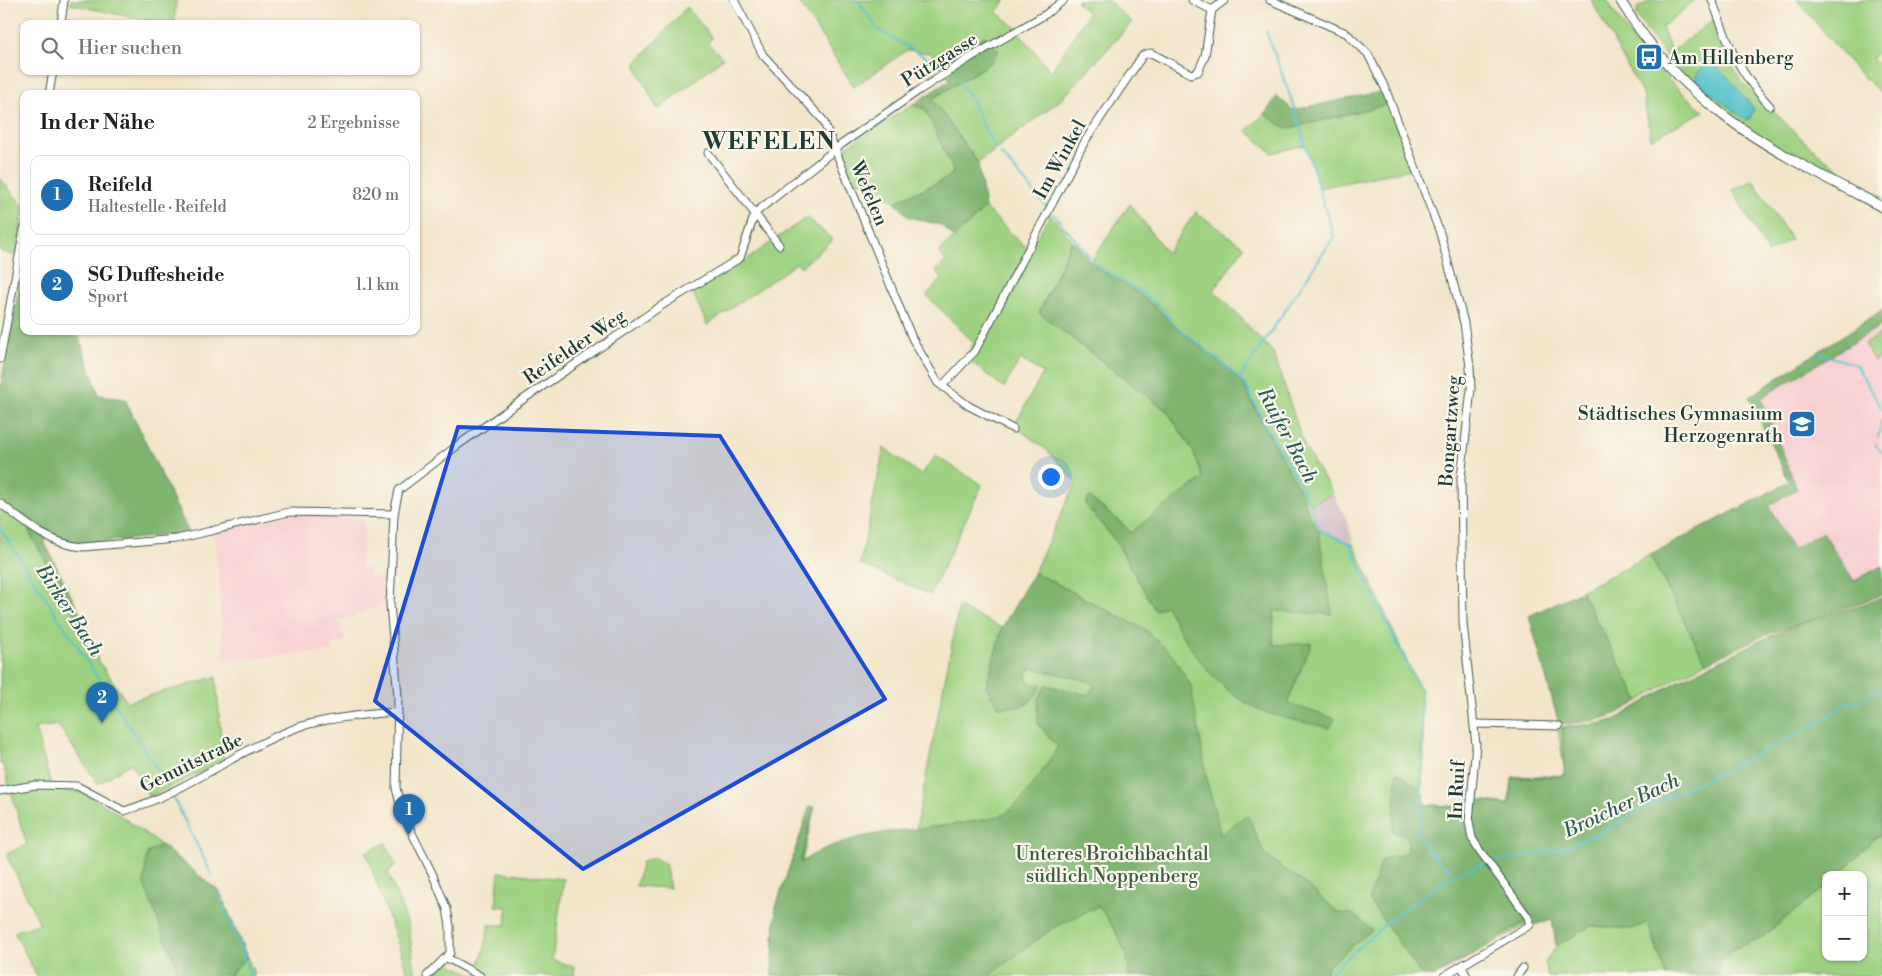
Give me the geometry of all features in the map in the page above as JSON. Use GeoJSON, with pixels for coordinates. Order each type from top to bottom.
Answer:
{"type":"FeatureCollection","features":[{"type":"Feature","properties":{"kind":"main road"},"geometry":{"type":"LineString","coordinates":[[1620,0],[1653,50],[1711,107],[1765,145],[1882,207]]}},
{"type":"Feature","properties":{"kind":"street"},"geometry":{"type":"LineString","coordinates":[[62,20],[64,0]]}},
{"type":"Feature","properties":{"kind":"street","name":"Wefelen"},"geometry":{"type":"LineString","coordinates":[[734,0],[744,23],[763,55],[823,120],[834,152],[855,195],[915,344],[942,386]]}},
{"type":"Feature","properties":{"kind":"street","name":"Pützgasse"},"geometry":{"type":"LineString","coordinates":[[834,152],[918,90],[1046,14],[1064,0]]}},
{"type":"Feature","properties":{"kind":"street"},"geometry":{"type":"LineString","coordinates":[[1192,0],[1212,10],[1225,0]]}},
{"type":"Feature","properties":{"kind":"street","name":"Bongartzweg"},"geometry":{"type":"LineString","coordinates":[[1270,0],[1346,34],[1360,44],[1374,64],[1440,233],[1464,323],[1471,389],[1461,478],[1463,623],[1469,695],[1474,724]]}},
{"type":"Feature","properties":{"kind":"street"},"geometry":{"type":"LineString","coordinates":[[1712,0],[1733,57],[1747,80],[1770,106]]}},
{"type":"Feature","properties":{"kind":"street","name":"Im Winkel"},"geometry":{"type":"LineString","coordinates":[[942,386],[975,351],[1085,141],[1143,55],[1151,53],[1191,74],[1198,72],[1204,56],[1212,10]]}},
{"type":"Feature","properties":{"kind":"street"},"geometry":{"type":"LineString","coordinates":[[49,90],[52,75]]}},
{"type":"Feature","properties":{"kind":"street"},"geometry":{"type":"LineString","coordinates":[[755,214],[834,152]]}},
{"type":"Feature","properties":{"kind":"street"},"geometry":{"type":"LineString","coordinates":[[708,153],[779,245]]}},
{"type":"Feature","properties":{"kind":"street","name":"Reifelder Weg"},"geometry":{"type":"LineString","coordinates":[[394,514],[396,497],[402,486],[458,445],[661,306],[740,258],[755,214]]}},
{"type":"Feature","properties":{"kind":"street"},"geometry":{"type":"LineString","coordinates":[[0,359],[20,251]]}},
{"type":"Feature","properties":{"kind":"street"},"geometry":{"type":"LineString","coordinates":[[942,386],[969,406],[1013,429]]}},
{"type":"Feature","properties":{"kind":"street"},"geometry":{"type":"LineString","coordinates":[[0,503],[50,539],[69,546],[83,547],[177,539],[289,512],[394,514],[390,616],[398,712],[397,799],[447,909],[450,941],[447,958],[427,976]]}},
{"type":"Feature","properties":{"kind":"street","name":"Genuitstraße"},"geometry":{"type":"LineString","coordinates":[[0,791],[35,785],[71,785],[88,791],[124,811],[163,795],[294,729],[319,722],[398,712]]}},
{"type":"Feature","properties":{"kind":"street"},"geometry":{"type":"LineString","coordinates":[[1474,724],[1559,726]]}},
{"type":"Feature","properties":{"kind":"street","name":"In Ruif"},"geometry":{"type":"LineString","coordinates":[[1461,966],[1530,925],[1528,917],[1472,838],[1469,822],[1476,745],[1474,724]]}},
{"type":"Feature","properties":{"kind":"street"},"geometry":{"type":"LineString","coordinates":[[447,958],[480,976]]}},
{"type":"Feature","properties":{"kind":"street"},"geometry":{"type":"LineString","coordinates":[[1444,976],[1461,966],[1466,976]]}},
{"type":"Feature","properties":{"kind":"street"},"geometry":{"type":"LineString","coordinates":[[1517,976],[1523,968]]}},
{"type":"Feature","properties":{"kind":"highlighted area"},"geometry":{"type":"Polygon","coordinates":[[[458,427],[720,436],[885,699],[583,869],[375,701],[458,427]]]}},
{"type":"Feature","properties":{"kind":"shaded area"},"geometry":{"type":"Polygon","coordinates":[[[1882,325],[1882,566],[1854,581],[1792,549],[1769,505],[1797,489],[1761,397],[1882,325]]]}},
{"type":"Feature","properties":{"kind":"shaded area"},"geometry":{"type":"Polygon","coordinates":[[[1333,494],[1346,518],[1354,545],[1321,530],[1310,504],[1333,494]]]}},
{"type":"Feature","properties":{"kind":"shaded area"},"geometry":{"type":"Polygon","coordinates":[[[303,514],[364,518],[361,567],[369,568],[369,577],[388,578],[387,604],[339,621],[345,641],[331,645],[333,651],[224,661],[215,533],[288,515],[303,514]]]}},
{"type":"Feature","properties":{"kind":"green space"},"geometry":{"type":"Polygon","coordinates":[[[71,0],[176,0],[174,20],[144,20],[70,4],[71,0]]]}},
{"type":"Feature","properties":{"kind":"green space"},"geometry":{"type":"Polygon","coordinates":[[[798,0],[1006,0],[996,12],[1015,27],[1051,72],[1088,14],[1076,0],[1107,0],[1132,22],[1063,98],[978,163],[932,99],[990,63],[985,36],[939,65],[931,53],[907,50],[854,87],[798,0]]]}},
{"type":"Feature","properties":{"kind":"green space"},"geometry":{"type":"Polygon","coordinates":[[[1591,0],[1607,0],[1628,33],[1650,61],[1704,111],[1651,139],[1643,95],[1591,0]]]}},
{"type":"Feature","properties":{"kind":"green space"},"geometry":{"type":"Polygon","coordinates":[[[1651,0],[1695,0],[1662,27],[1671,52],[1713,20],[1728,59],[1742,82],[1770,112],[1773,110],[1824,158],[1882,196],[1882,202],[1777,146],[1715,104],[1687,78],[1661,49],[1636,15],[1638,13],[1636,9],[1651,0]]]}},
{"type":"Feature","properties":{"kind":"green space"},"geometry":{"type":"Polygon","coordinates":[[[1797,0],[1882,0],[1882,49],[1872,58],[1882,68],[1882,94],[1855,69],[1797,0]]]}},
{"type":"Feature","properties":{"kind":"green space"},"geometry":{"type":"Polygon","coordinates":[[[687,7],[712,38],[708,43],[723,58],[658,110],[635,64],[687,7]]]}},
{"type":"Feature","properties":{"kind":"green space"},"geometry":{"type":"Polygon","coordinates":[[[985,36],[999,50],[990,63],[932,99],[978,163],[985,208],[954,238],[941,225],[909,217],[894,202],[948,178],[954,172],[925,109],[912,105],[950,80],[939,65],[985,36]]]}},
{"type":"Feature","properties":{"kind":"green space"},"geometry":{"type":"Polygon","coordinates":[[[1385,91],[1389,104],[1286,129],[1265,114],[1277,96],[1293,110],[1385,91]]]}},
{"type":"Feature","properties":{"kind":"green space"},"geometry":{"type":"Polygon","coordinates":[[[1389,104],[1412,169],[1319,188],[1305,145],[1272,153],[1246,130],[1265,114],[1286,129],[1389,104]]]}},
{"type":"Feature","properties":{"kind":"green space"},"geometry":{"type":"Polygon","coordinates":[[[912,105],[925,109],[954,171],[948,178],[894,202],[869,178],[855,184],[840,151],[912,105]]]}},
{"type":"Feature","properties":{"kind":"green space"},"geometry":{"type":"Polygon","coordinates":[[[0,178],[20,202],[20,232],[16,256],[0,251],[0,178]]]}},
{"type":"Feature","properties":{"kind":"green space"},"geometry":{"type":"Polygon","coordinates":[[[1753,180],[1791,239],[1768,253],[1733,190],[1753,180]]]}},
{"type":"Feature","properties":{"kind":"green space"},"geometry":{"type":"Polygon","coordinates":[[[1130,204],[1167,253],[1196,212],[1244,247],[1214,290],[1273,352],[1305,448],[1333,494],[1310,504],[1301,495],[1244,386],[1225,366],[1174,326],[1156,307],[1135,291],[1097,269],[1093,258],[1130,204]]]}},
{"type":"Feature","properties":{"kind":"green space","name":"Unteres Broichbachtal südlich Noppenberg"},"geometry":{"type":"Polygon","coordinates":[[[985,208],[1029,250],[1050,215],[1072,240],[1039,313],[1167,411],[1193,451],[1203,478],[1130,533],[1125,526],[1089,497],[1085,503],[1117,543],[1155,610],[1166,606],[1183,637],[1233,694],[1335,719],[1287,704],[1311,644],[1273,645],[1274,611],[1317,531],[1321,530],[1354,545],[1421,689],[1424,758],[1421,790],[1425,796],[1422,804],[1466,807],[1467,798],[1508,804],[1513,777],[1565,775],[1558,727],[1597,724],[1615,720],[1678,681],[1763,640],[1882,726],[1435,976],[772,976],[776,906],[810,807],[815,807],[802,861],[824,850],[916,829],[959,607],[1002,628],[986,687],[1028,682],[1026,675],[1031,668],[1090,681],[1095,686],[1088,696],[1038,724],[1058,747],[1037,780],[1139,627],[1034,572],[1076,482],[1046,449],[1014,426],[1043,373],[1020,359],[1004,388],[965,357],[974,343],[926,295],[942,279],[936,271],[946,261],[939,252],[985,208]]]}},
{"type":"Feature","properties":{"kind":"green space"},"geometry":{"type":"Polygon","coordinates":[[[807,217],[833,240],[801,267],[797,263],[707,325],[693,293],[742,263],[807,217]]]}},
{"type":"Feature","properties":{"kind":"green space"},"geometry":{"type":"Polygon","coordinates":[[[1072,240],[1097,268],[1135,291],[1174,326],[1225,366],[1244,386],[1264,427],[1297,484],[1319,533],[1332,614],[1274,611],[1273,645],[1312,643],[1287,703],[1335,719],[1330,728],[1283,718],[1265,712],[1240,699],[1226,689],[1203,664],[1183,636],[1166,606],[1155,610],[1117,543],[1085,504],[1089,497],[1125,526],[1130,533],[1203,478],[1193,451],[1167,411],[1039,313],[1072,240]]]}},
{"type":"Feature","properties":{"kind":"green space"},"geometry":{"type":"Polygon","coordinates":[[[20,282],[20,335],[78,335],[99,395],[125,399],[189,533],[84,544],[46,535],[45,543],[86,626],[89,639],[20,515],[0,497],[0,390],[20,282]]]}},
{"type":"Feature","properties":{"kind":"green space"},"geometry":{"type":"Polygon","coordinates":[[[1882,310],[1882,325],[1761,398],[1797,489],[1769,505],[1792,549],[1823,532],[1854,581],[1882,566],[1882,595],[1763,636],[1706,663],[1650,555],[1789,482],[1749,397],[1882,310]]]}},
{"type":"Feature","properties":{"kind":"green space"},"geometry":{"type":"Polygon","coordinates":[[[1882,333],[1882,356],[1874,361],[1864,344],[1882,333]]]}},
{"type":"Feature","properties":{"kind":"green space"},"geometry":{"type":"Polygon","coordinates":[[[884,448],[921,475],[936,456],[982,485],[930,595],[860,564],[884,448]]]}},
{"type":"Feature","properties":{"kind":"green space"},"geometry":{"type":"Polygon","coordinates":[[[0,497],[20,515],[89,639],[98,660],[127,702],[216,677],[223,761],[149,797],[131,763],[98,784],[58,725],[35,728],[52,788],[80,792],[110,808],[161,845],[147,853],[165,939],[176,962],[177,976],[37,976],[14,932],[40,924],[6,854],[27,845],[3,765],[0,764],[0,497]]]}},
{"type":"Feature","properties":{"kind":"green space"},"geometry":{"type":"Polygon","coordinates":[[[1650,555],[1706,663],[1676,678],[1639,701],[1581,591],[1650,555]]]}},
{"type":"Feature","properties":{"kind":"green space"},"geometry":{"type":"Polygon","coordinates":[[[1034,572],[1139,627],[1141,626],[1173,656],[1191,686],[1208,785],[1221,835],[1247,814],[1265,855],[1307,885],[1339,913],[1353,914],[1372,930],[1329,965],[1325,976],[1128,976],[1127,958],[1124,949],[1109,921],[1098,906],[1053,928],[988,976],[772,976],[776,907],[810,806],[814,808],[800,863],[839,843],[860,837],[983,820],[1002,815],[1022,799],[1035,783],[1058,747],[1038,724],[1038,699],[1046,685],[1088,695],[1094,686],[1090,681],[1031,668],[1026,675],[1028,682],[1042,685],[1029,703],[1008,707],[999,707],[986,687],[1002,628],[1034,572]]]}},
{"type":"Feature","properties":{"kind":"green space"},"geometry":{"type":"Polygon","coordinates":[[[1581,591],[1639,701],[1618,713],[1601,719],[1559,724],[1529,616],[1581,591]]]}},
{"type":"Feature","properties":{"kind":"green space"},"geometry":{"type":"Polygon","coordinates":[[[1882,598],[1882,835],[1874,839],[1843,871],[1822,871],[1822,889],[1762,937],[1733,949],[1720,963],[1716,976],[1666,976],[1648,922],[1633,929],[1590,926],[1556,946],[1552,919],[1534,925],[1527,921],[1434,976],[1422,976],[1369,900],[1381,860],[1408,852],[1408,837],[1393,832],[1397,772],[1421,790],[1425,796],[1423,805],[1466,808],[1473,800],[1509,805],[1512,778],[1565,776],[1562,728],[1615,720],[1678,681],[1797,625],[1882,598]]]}},
{"type":"Feature","properties":{"kind":"green space"},"geometry":{"type":"Polygon","coordinates":[[[1882,835],[1882,976],[1716,976],[1720,963],[1733,949],[1762,937],[1822,889],[1822,961],[1867,961],[1867,871],[1843,871],[1874,839],[1882,835]]]}},
{"type":"Feature","properties":{"kind":"green space"},"geometry":{"type":"Polygon","coordinates":[[[386,843],[396,866],[388,872],[408,924],[416,976],[409,976],[366,852],[386,843]]]}},
{"type":"Feature","properties":{"kind":"green space"},"geometry":{"type":"Polygon","coordinates":[[[161,845],[220,892],[247,957],[229,976],[177,976],[176,962],[144,884],[147,853],[161,845]]]}},
{"type":"Feature","properties":{"kind":"green space"},"geometry":{"type":"Polygon","coordinates":[[[655,858],[665,864],[670,888],[636,886],[642,861],[655,858]]]}},
{"type":"Feature","properties":{"kind":"green space"},"geometry":{"type":"Polygon","coordinates":[[[499,872],[564,879],[552,960],[575,967],[574,976],[476,976],[485,947],[489,925],[506,925],[507,907],[496,906],[499,872]]]}},
{"type":"Feature","properties":{"kind":"green space"},"geometry":{"type":"Polygon","coordinates":[[[1648,922],[1666,976],[1548,976],[1545,962],[1556,946],[1590,926],[1633,929],[1648,922]]]}},
{"type":"Feature","properties":{"kind":"green space"},"geometry":{"type":"Polygon","coordinates":[[[247,957],[255,976],[229,976],[247,957]]]}},
{"type":"Feature","properties":{"kind":"green space"},"geometry":{"type":"Polygon","coordinates":[[[448,963],[476,976],[432,976],[448,963]]]}},
{"type":"Feature","properties":{"kind":"water"},"geometry":{"type":"Polygon","coordinates":[[[1712,64],[1727,77],[1752,106],[1754,110],[1750,118],[1746,120],[1695,81],[1697,74],[1701,70],[1712,64]]]}},
{"type":"Feature","properties":{"kind":"waterway","name":"Ruifer Bach"},"geometry":{"type":"LineString","coordinates":[[858,0],[877,29],[941,66]]}},
{"type":"Feature","properties":{"kind":"waterway"},"geometry":{"type":"LineString","coordinates":[[1240,378],[1334,237],[1292,101],[1266,31]]}},
{"type":"Feature","properties":{"kind":"waterway","name":"Ruifer Bach"},"geometry":{"type":"LineString","coordinates":[[959,83],[970,98],[997,149]]}},
{"type":"Feature","properties":{"kind":"waterway","name":"Ruifer Bach"},"geometry":{"type":"LineString","coordinates":[[1001,154],[1048,208]]}},
{"type":"Feature","properties":{"kind":"waterway","name":"Ruifer Bach"},"geometry":{"type":"LineString","coordinates":[[1053,214],[1099,267],[1137,289],[1159,306],[1175,325],[1226,366],[1246,386],[1266,426],[1301,485],[1320,530],[1350,544],[1372,594],[1420,689]]}},
{"type":"Feature","properties":{"kind":"waterway"},"geometry":{"type":"LineString","coordinates":[[1820,353],[1856,365],[1882,409]]}},
{"type":"Feature","properties":{"kind":"waterway"},"geometry":{"type":"LineString","coordinates":[[1878,437],[1882,420]]}},
{"type":"Feature","properties":{"kind":"waterway"},"geometry":{"type":"LineString","coordinates":[[1876,444],[1882,452]]}},
{"type":"Feature","properties":{"kind":"waterway","name":"Birker Bach"},"geometry":{"type":"LineString","coordinates":[[0,528],[167,784]]}},
{"type":"Feature","properties":{"kind":"waterway","name":"Broicher Bach"},"geometry":{"type":"LineString","coordinates":[[1490,862],[1561,849],[1601,832],[1658,801],[1719,773],[1725,773],[1734,766],[1815,725],[1847,704],[1857,702],[1882,688]]}},
{"type":"Feature","properties":{"kind":"waterway","name":"Ruifer Bach"},"geometry":{"type":"LineString","coordinates":[[1421,696],[1422,808],[1416,830],[1430,853],[1433,853],[1439,862],[1450,870]]}},
{"type":"Feature","properties":{"kind":"waterway","name":"Birker Bach"},"geometry":{"type":"LineString","coordinates":[[172,795],[212,875]]}},
{"type":"Feature","properties":{"kind":"waterway","name":"Broicher Bach"},"geometry":{"type":"LineString","coordinates":[[1326,976],[1397,914],[1454,875],[1486,863]]}},
{"type":"Feature","properties":{"kind":"waterway","name":"Birker Bach"},"geometry":{"type":"LineString","coordinates":[[218,892],[251,976]]}},
{"type":"Feature","properties":{"kind":"place","name":"Am Hillenberg"},"geometry":{"type":"Point","coordinates":[1649,57]}},
{"type":"Feature","properties":{"kind":"place","name":"Städtisches Gymnasium Herzogenrath"},"geometry":{"type":"Point","coordinates":[1802,424]}},
{"type":"Feature","properties":{"kind":"place","name":"SG Duffesheide"},"geometry":{"type":"Point","coordinates":[102,723]}},
{"type":"Feature","properties":{"kind":"place","name":"Reifeld"},"geometry":{"type":"Point","coordinates":[409,835]}},
{"type":"Feature","properties":{"kind":"district","name":"WEFELEN"},"geometry":{"type":"Point","coordinates":[769,141]}}]}
